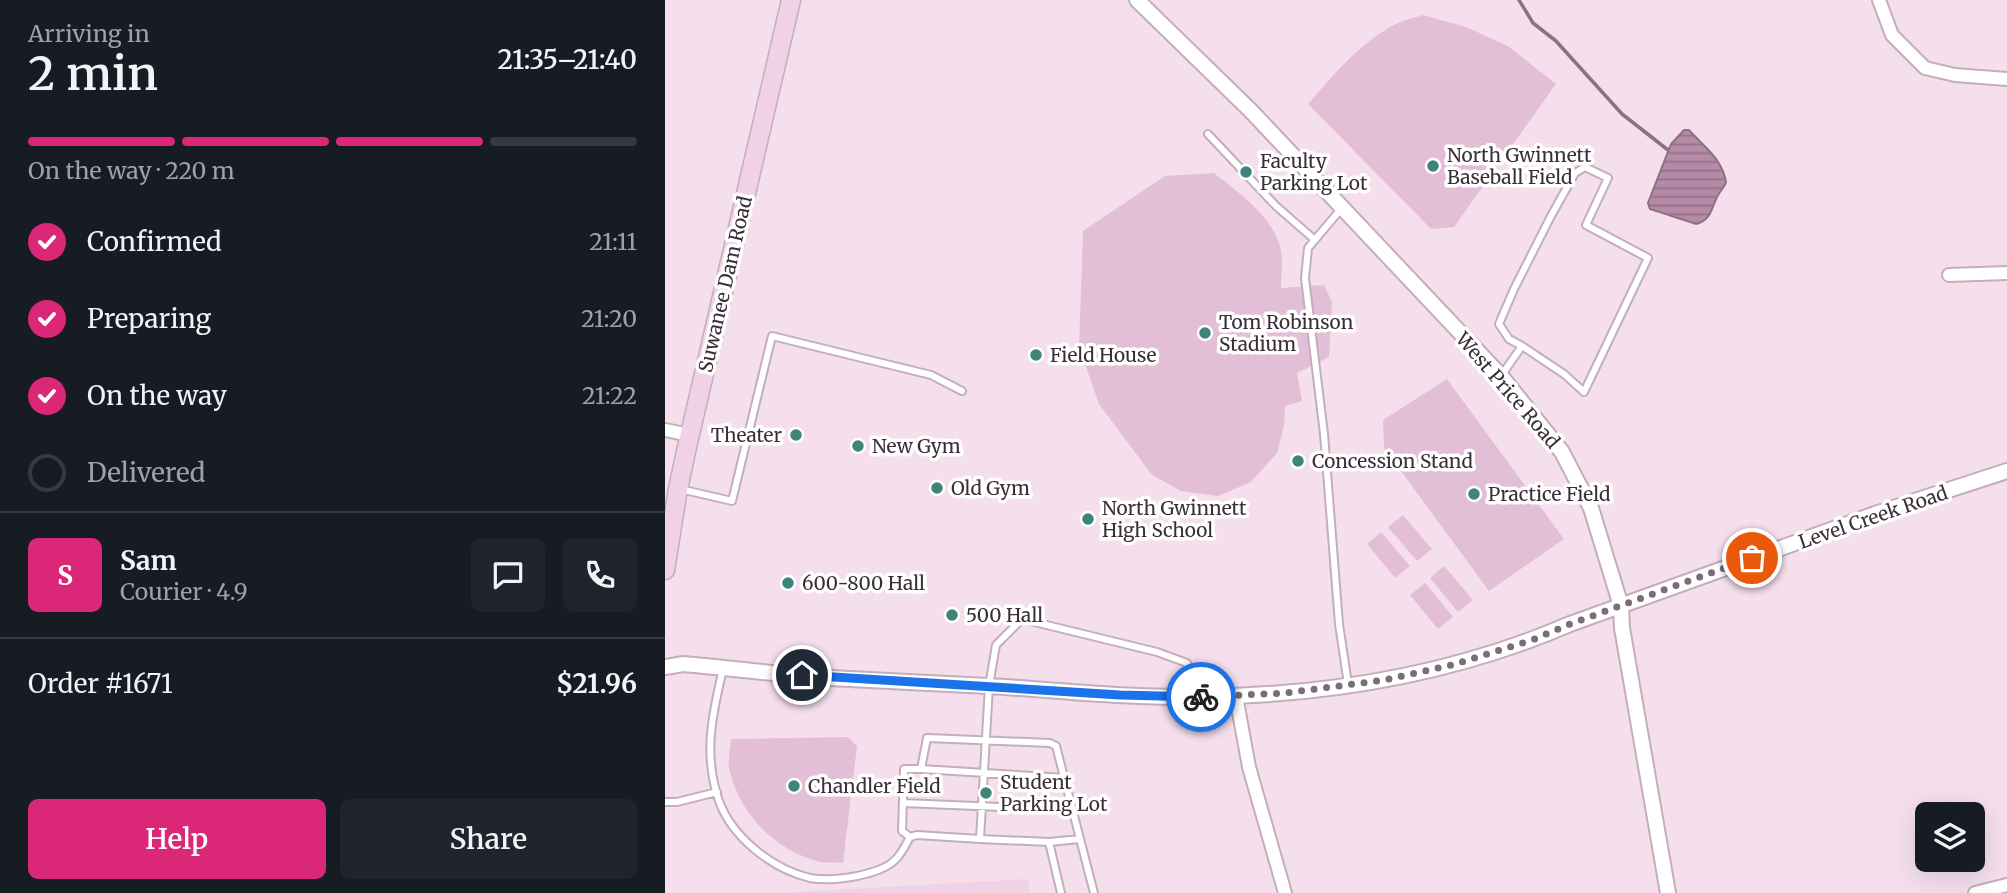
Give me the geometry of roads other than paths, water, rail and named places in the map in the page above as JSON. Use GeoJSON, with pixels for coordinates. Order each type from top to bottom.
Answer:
{"type":"FeatureCollection","features":[{"type":"Feature","properties":{"kind":"main road","name":"Suwanee Dam Road"},"geometry":{"type":"LineString","coordinates":[[665,570],[678,488],[792,0]]}},
{"type":"Feature","properties":{"kind":"street","name":"West Price Road"},"geometry":{"type":"LineString","coordinates":[[1137,0],[1251,111],[1501,376],[1562,452],[1591,508],[1621,606],[1622,628],[1668,893]]}},
{"type":"Feature","properties":{"kind":"street"},"geometry":{"type":"LineString","coordinates":[[1879,0],[1892,35],[1926,68],[1955,75],[2007,79]]}},
{"type":"Feature","properties":{"kind":"street"},"geometry":{"type":"LineString","coordinates":[[1949,275],[2007,272]]}},
{"type":"Feature","properties":{"kind":"street"},"geometry":{"type":"LineString","coordinates":[[665,430],[690,435]]}},
{"type":"Feature","properties":{"kind":"street","name":"Level Creek Road"},"geometry":{"type":"LineString","coordinates":[[665,667],[683,664],[828,678],[1193,697],[1285,693],[1385,680],[1452,665],[1532,640],[1878,513],[2007,471]]}},
{"type":"Feature","properties":{"kind":"street"},"geometry":{"type":"LineString","coordinates":[[1236,696],[1249,767],[1285,893]]}},
{"type":"Feature","properties":{"kind":"street"},"geometry":{"type":"LineString","coordinates":[[1975,893],[2007,885]]}},
{"type":"Feature","properties":{"kind":"lane"},"geometry":{"type":"LineString","coordinates":[[1208,134],[1276,206],[1315,240]]}},
{"type":"Feature","properties":{"kind":"lane"},"geometry":{"type":"LineString","coordinates":[[1585,167],[1608,178],[1586,225],[1648,258],[1584,392],[1564,374],[1522,346],[1509,338],[1500,324],[1514,289],[1551,216],[1575,173],[1585,167]]}},
{"type":"Feature","properties":{"kind":"lane"},"geometry":{"type":"LineString","coordinates":[[1342,207],[1308,248],[1305,278],[1324,434],[1339,624],[1348,684]]}},
{"type":"Feature","properties":{"kind":"lane"},"geometry":{"type":"LineString","coordinates":[[678,488],[732,501],[772,336],[931,375],[962,391]]}},
{"type":"Feature","properties":{"kind":"lane"},"geometry":{"type":"LineString","coordinates":[[1501,376],[1522,346]]}},
{"type":"Feature","properties":{"kind":"lane"},"geometry":{"type":"LineString","coordinates":[[980,839],[989,686],[996,645],[1022,619],[1157,652],[1187,663],[1193,697]]}},
{"type":"Feature","properties":{"kind":"lane"},"geometry":{"type":"LineString","coordinates":[[723,668],[709,745],[712,776],[720,803],[735,829],[761,854],[791,872],[811,878],[836,880],[873,873],[895,861],[910,837],[917,835],[1049,842],[1080,839]]}},
{"type":"Feature","properties":{"kind":"lane"},"geometry":{"type":"LineString","coordinates":[[921,769],[927,738],[1050,743],[1056,747],[1094,893]]}},
{"type":"Feature","properties":{"kind":"lane"},"geometry":{"type":"LineString","coordinates":[[910,837],[902,831],[904,769],[1064,778]]}},
{"type":"Feature","properties":{"kind":"lane"},"geometry":{"type":"LineString","coordinates":[[665,802],[677,802],[717,792]]}},
{"type":"Feature","properties":{"kind":"lane"},"geometry":{"type":"LineString","coordinates":[[903,803],[1072,810]]}},
{"type":"Feature","properties":{"kind":"lane"},"geometry":{"type":"LineString","coordinates":[[1049,842],[1061,893]]}},
{"type":"Feature","properties":{"kind":"waterway"},"geometry":{"type":"LineString","coordinates":[[1519,0],[1533,23],[1556,41],[1622,114],[1668,150]]}},
{"type":"Feature","properties":{"kind":"place","name":"North Gwinnett Baseball Field"},"geometry":{"type":"Point","coordinates":[1433,166]}},
{"type":"Feature","properties":{"kind":"place","name":"Faculty Parking Lot"},"geometry":{"type":"Point","coordinates":[1246,172]}},
{"type":"Feature","properties":{"kind":"place","name":"Tom Robinson Stadium"},"geometry":{"type":"Point","coordinates":[1205,333]}},
{"type":"Feature","properties":{"kind":"place","name":"Field House"},"geometry":{"type":"Point","coordinates":[1036,355]}},
{"type":"Feature","properties":{"kind":"place","name":"Theater"},"geometry":{"type":"Point","coordinates":[796,435]}},
{"type":"Feature","properties":{"kind":"place","name":"New Gym"},"geometry":{"type":"Point","coordinates":[858,446]}},
{"type":"Feature","properties":{"kind":"place","name":"Concession Stand"},"geometry":{"type":"Point","coordinates":[1298,461]}},
{"type":"Feature","properties":{"kind":"place","name":"Old Gym"},"geometry":{"type":"Point","coordinates":[937,488]}},
{"type":"Feature","properties":{"kind":"place","name":"Practice Field"},"geometry":{"type":"Point","coordinates":[1474,494]}},
{"type":"Feature","properties":{"kind":"place","name":"North Gwinnett High School"},"geometry":{"type":"Point","coordinates":[1088,519]}},
{"type":"Feature","properties":{"kind":"place","name":"600-800 Hall"},"geometry":{"type":"Point","coordinates":[788,583]}},
{"type":"Feature","properties":{"kind":"place","name":"500 Hall"},"geometry":{"type":"Point","coordinates":[952,615]}},
{"type":"Feature","properties":{"kind":"place","name":"Chandler Field"},"geometry":{"type":"Point","coordinates":[794,786]}},
{"type":"Feature","properties":{"kind":"place","name":"Student Parking Lot"},"geometry":{"type":"Point","coordinates":[986,793]}}]}
